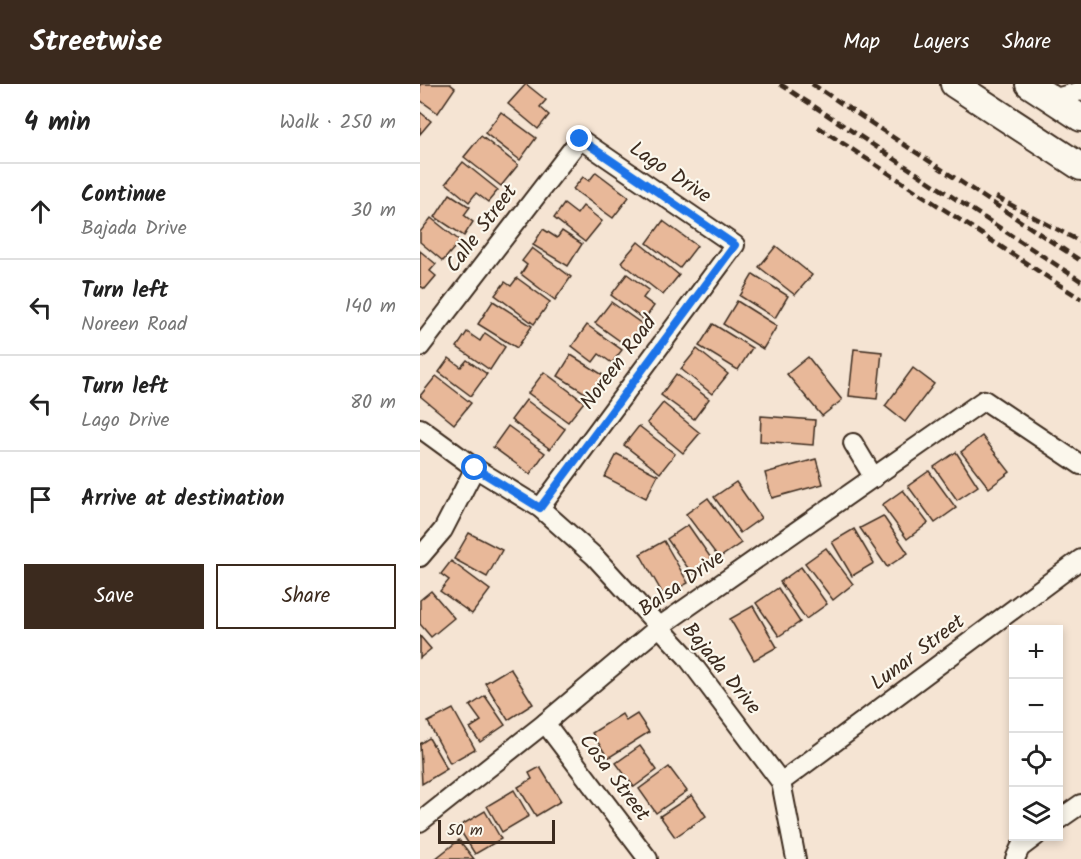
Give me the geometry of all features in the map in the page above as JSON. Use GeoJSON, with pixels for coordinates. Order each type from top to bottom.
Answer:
{"type":"FeatureCollection","features":[{"type":"Feature","properties":{"kind":"main road"},"geometry":{"type":"LineString","coordinates":[[954,84],[1081,167]]}},
{"type":"Feature","properties":{"kind":"main road"},"geometry":{"type":"LineString","coordinates":[[1029,84],[1081,118]]}},
{"type":"Feature","properties":{"kind":"street"},"geometry":{"type":"LineString","coordinates":[[1052,99],[1081,92]]}},
{"type":"Feature","properties":{"kind":"street","name":"Lago Drive"},"geometry":{"type":"LineString","coordinates":[[580,139],[735,245]]}},
{"type":"Feature","properties":{"kind":"street","name":"Calle Street"},"geometry":{"type":"LineString","coordinates":[[420,347],[580,139]]}},
{"type":"Feature","properties":{"kind":"street","name":"Noreen Road"},"geometry":{"type":"LineString","coordinates":[[540,508],[735,245]]}},
{"type":"Feature","properties":{"kind":"street","name":"Balsa Drive"},"geometry":{"type":"LineString","coordinates":[[420,822],[659,627],[984,400],[1081,465]]}},
{"type":"Feature","properties":{"kind":"street","name":"Bajada Drive"},"geometry":{"type":"LineString","coordinates":[[420,428],[475,468],[540,508],[594,556],[687,657],[781,782],[796,859]]}},
{"type":"Feature","properties":{"kind":"street"},"geometry":{"type":"LineString","coordinates":[[853,442],[874,478]]}},
{"type":"Feature","properties":{"kind":"street"},"geometry":{"type":"LineString","coordinates":[[420,557],[443,530],[475,468]]}},
{"type":"Feature","properties":{"kind":"street","name":"Lunar Street"},"geometry":{"type":"LineString","coordinates":[[781,782],[1081,559]]}},
{"type":"Feature","properties":{"kind":"street","name":"Cosa Street"},"geometry":{"type":"LineString","coordinates":[[544,723],[648,859]]}},
{"type":"Feature","properties":{"kind":"street"},"geometry":{"type":"LineString","coordinates":[[1063,817],[1081,804]]}},
{"type":"Feature","properties":{"kind":"street"},"geometry":{"type":"LineString","coordinates":[[1015,859],[1020,848],[1030,841]]}},
{"type":"Feature","properties":{"kind":"building"},"geometry":{"type":"Polygon","coordinates":[[[420,84],[450,84],[455,88],[438,113],[420,100],[420,84]]]}},
{"type":"Feature","properties":{"kind":"building"},"geometry":{"type":"Polygon","coordinates":[[[526,84],[546,100],[540,107],[549,115],[538,129],[508,104],[526,84]]]}},
{"type":"Feature","properties":{"kind":"building"},"geometry":{"type":"Polygon","coordinates":[[[420,112],[431,121],[420,134],[420,112]]]}},
{"type":"Feature","properties":{"kind":"building"},"geometry":{"type":"Polygon","coordinates":[[[501,112],[536,138],[520,160],[485,133],[501,112]]]}},
{"type":"Feature","properties":{"kind":"building"},"geometry":{"type":"Polygon","coordinates":[[[481,136],[518,165],[501,186],[464,157],[481,136]]]}},
{"type":"Feature","properties":{"kind":"building"},"geometry":{"type":"Polygon","coordinates":[[[463,162],[498,190],[488,202],[476,193],[469,202],[446,183],[463,162]]]}},
{"type":"Feature","properties":{"kind":"building"},"geometry":{"type":"Polygon","coordinates":[[[596,172],[629,197],[613,218],[573,189],[583,177],[589,181],[596,172]]]}},
{"type":"Feature","properties":{"kind":"building"},"geometry":{"type":"Polygon","coordinates":[[[450,194],[470,207],[464,215],[473,222],[464,236],[435,217],[450,194]]]}},
{"type":"Feature","properties":{"kind":"building"},"geometry":{"type":"Polygon","coordinates":[[[564,204],[577,214],[583,206],[602,221],[585,242],[554,218],[564,204]]]}},
{"type":"Feature","properties":{"kind":"building"},"geometry":{"type":"Polygon","coordinates":[[[431,218],[460,241],[443,261],[420,242],[420,232],[431,218]]]}},
{"type":"Feature","properties":{"kind":"building"},"geometry":{"type":"Polygon","coordinates":[[[663,221],[697,246],[680,268],[647,243],[663,221]]]}},
{"type":"Feature","properties":{"kind":"building"},"geometry":{"type":"Polygon","coordinates":[[[543,229],[557,238],[562,231],[582,244],[568,266],[533,245],[543,229]]]}},
{"type":"Feature","properties":{"kind":"building"},"geometry":{"type":"Polygon","coordinates":[[[638,242],[679,275],[663,295],[621,262],[638,242]]]}},
{"type":"Feature","properties":{"kind":"building"},"geometry":{"type":"Polygon","coordinates":[[[776,246],[812,275],[795,295],[759,267],[776,246]]]}},
{"type":"Feature","properties":{"kind":"building"},"geometry":{"type":"Polygon","coordinates":[[[532,248],[571,277],[555,300],[521,274],[527,265],[522,261],[532,248]]]}},
{"type":"Feature","properties":{"kind":"building"},"geometry":{"type":"Polygon","coordinates":[[[420,251],[436,264],[430,271],[436,276],[425,289],[420,286],[420,251]]]}},
{"type":"Feature","properties":{"kind":"building"},"geometry":{"type":"Polygon","coordinates":[[[627,274],[649,290],[643,298],[654,306],[644,320],[611,295],[627,274]]]}},
{"type":"Feature","properties":{"kind":"building"},"geometry":{"type":"Polygon","coordinates":[[[753,274],[788,296],[775,318],[740,296],[753,274]]]}},
{"type":"Feature","properties":{"kind":"building"},"geometry":{"type":"Polygon","coordinates":[[[517,278],[550,302],[534,324],[495,295],[505,282],[511,286],[517,278]]]}},
{"type":"Feature","properties":{"kind":"building"},"geometry":{"type":"Polygon","coordinates":[[[493,301],[532,326],[517,348],[478,324],[493,301]]]}},
{"type":"Feature","properties":{"kind":"building"},"geometry":{"type":"Polygon","coordinates":[[[737,301],[777,326],[763,349],[723,324],[737,301]]]}},
{"type":"Feature","properties":{"kind":"building"},"geometry":{"type":"Polygon","coordinates":[[[611,302],[642,324],[627,346],[595,323],[611,302]]]}},
{"type":"Feature","properties":{"kind":"building"},"geometry":{"type":"Polygon","coordinates":[[[713,324],[752,348],[738,370],[699,346],[713,324]]]}},
{"type":"Feature","properties":{"kind":"building"},"geometry":{"type":"Polygon","coordinates":[[[587,325],[622,350],[612,363],[599,354],[593,362],[572,346],[587,325]]]}},
{"type":"Feature","properties":{"kind":"building"},"geometry":{"type":"Polygon","coordinates":[[[467,332],[480,341],[485,333],[505,347],[490,370],[457,347],[467,332]]]}},
{"type":"Feature","properties":{"kind":"building"},"geometry":{"type":"Polygon","coordinates":[[[697,349],[728,374],[712,394],[681,369],[697,349]]]}},
{"type":"Feature","properties":{"kind":"building"},"geometry":{"type":"Polygon","coordinates":[[[854,349],[882,352],[877,399],[849,396],[854,349]]]}},
{"type":"Feature","properties":{"kind":"building"},"geometry":{"type":"Polygon","coordinates":[[[571,355],[606,377],[593,398],[558,376],[571,355]]]}},
{"type":"Feature","properties":{"kind":"building"},"geometry":{"type":"Polygon","coordinates":[[[808,357],[842,400],[822,416],[787,374],[808,357]]]}},
{"type":"Feature","properties":{"kind":"building"},"geometry":{"type":"Polygon","coordinates":[[[449,358],[461,367],[467,360],[487,374],[471,396],[439,372],[449,358]]]}},
{"type":"Feature","properties":{"kind":"building"},"geometry":{"type":"Polygon","coordinates":[[[913,368],[934,384],[905,422],[885,406],[913,368]]]}},
{"type":"Feature","properties":{"kind":"building"},"geometry":{"type":"Polygon","coordinates":[[[544,372],[584,402],[568,422],[528,393],[544,372]]]}},
{"type":"Feature","properties":{"kind":"building"},"geometry":{"type":"Polygon","coordinates":[[[676,374],[709,399],[694,419],[661,395],[676,374]]]}},
{"type":"Feature","properties":{"kind":"building"},"geometry":{"type":"Polygon","coordinates":[[[436,376],[471,403],[454,424],[420,396],[436,376]]]}},
{"type":"Feature","properties":{"kind":"building"},"geometry":{"type":"Polygon","coordinates":[[[526,400],[565,429],[550,449],[511,420],[526,400]]]}},
{"type":"Feature","properties":{"kind":"building"},"geometry":{"type":"Polygon","coordinates":[[[663,403],[700,433],[683,453],[647,423],[663,403]]]}},
{"type":"Feature","properties":{"kind":"building"},"geometry":{"type":"Polygon","coordinates":[[[761,416],[815,420],[813,445],[760,441],[761,416]]]}},
{"type":"Feature","properties":{"kind":"building"},"geometry":{"type":"Polygon","coordinates":[[[508,426],[545,453],[530,474],[493,447],[508,426]]]}},
{"type":"Feature","properties":{"kind":"building"},"geometry":{"type":"Polygon","coordinates":[[[639,426],[675,454],[660,473],[624,445],[639,426]]]}},
{"type":"Feature","properties":{"kind":"building"},"geometry":{"type":"Polygon","coordinates":[[[982,436],[1010,472],[989,488],[961,452],[982,436]]]}},
{"type":"Feature","properties":{"kind":"building"},"geometry":{"type":"Polygon","coordinates":[[[956,452],[978,486],[957,500],[934,467],[956,452]]]}},
{"type":"Feature","properties":{"kind":"building"},"geometry":{"type":"Polygon","coordinates":[[[617,454],[658,475],[646,498],[605,477],[617,454]]]}},
{"type":"Feature","properties":{"kind":"building"},"geometry":{"type":"Polygon","coordinates":[[[816,459],[823,484],[772,498],[765,473],[816,459]]]}},
{"type":"Feature","properties":{"kind":"building"},"geometry":{"type":"Polygon","coordinates":[[[929,471],[956,508],[935,523],[908,486],[929,471]]]}},
{"type":"Feature","properties":{"kind":"building"},"geometry":{"type":"Polygon","coordinates":[[[736,482],[761,518],[740,533],[714,497],[736,482]]]}},
{"type":"Feature","properties":{"kind":"building"},"geometry":{"type":"Polygon","coordinates":[[[903,490],[928,523],[907,539],[882,505],[903,490]]]}},
{"type":"Feature","properties":{"kind":"building"},"geometry":{"type":"Polygon","coordinates":[[[708,498],[741,543],[719,558],[686,514],[708,498]]]}},
{"type":"Feature","properties":{"kind":"building"},"geometry":{"type":"Polygon","coordinates":[[[883,516],[908,553],[887,567],[860,528],[883,516]]]}},
{"type":"Feature","properties":{"kind":"building"},"geometry":{"type":"Polygon","coordinates":[[[688,525],[713,561],[693,575],[667,539],[688,525]]]}},
{"type":"Feature","properties":{"kind":"building"},"geometry":{"type":"Polygon","coordinates":[[[854,529],[874,563],[852,576],[832,542],[854,529]]]}},
{"type":"Feature","properties":{"kind":"building"},"geometry":{"type":"Polygon","coordinates":[[[469,533],[502,550],[487,577],[454,559],[469,533]]]}},
{"type":"Feature","properties":{"kind":"building"},"geometry":{"type":"Polygon","coordinates":[[[664,541],[688,583],[664,596],[640,554],[664,541]]]}},
{"type":"Feature","properties":{"kind":"building"},"geometry":{"type":"Polygon","coordinates":[[[826,548],[853,584],[833,600],[805,563],[826,548]]]}},
{"type":"Feature","properties":{"kind":"building"},"geometry":{"type":"Polygon","coordinates":[[[451,561],[490,590],[472,614],[440,591],[449,580],[441,574],[451,561]]]}},
{"type":"Feature","properties":{"kind":"building"},"geometry":{"type":"Polygon","coordinates":[[[801,567],[827,604],[806,619],[780,582],[801,567]]]}},
{"type":"Feature","properties":{"kind":"building"},"geometry":{"type":"Polygon","coordinates":[[[778,588],[800,622],[779,636],[756,603],[778,588]]]}},
{"type":"Feature","properties":{"kind":"building"},"geometry":{"type":"Polygon","coordinates":[[[431,591],[454,618],[431,637],[420,624],[420,600],[431,591]]]}},
{"type":"Feature","properties":{"kind":"building"},"geometry":{"type":"Polygon","coordinates":[[[753,606],[777,647],[754,660],[730,619],[753,606]]]}},
{"type":"Feature","properties":{"kind":"building"},"geometry":{"type":"Polygon","coordinates":[[[420,636],[431,649],[420,658],[420,636]]]}},
{"type":"Feature","properties":{"kind":"building"},"geometry":{"type":"Polygon","coordinates":[[[510,668],[533,704],[508,720],[485,683],[510,668]]]}},
{"type":"Feature","properties":{"kind":"building"},"geometry":{"type":"Polygon","coordinates":[[[485,696],[505,725],[480,742],[470,728],[481,721],[470,706],[485,696]]]}},
{"type":"Feature","properties":{"kind":"building"},"geometry":{"type":"Polygon","coordinates":[[[453,709],[475,749],[450,763],[428,722],[453,709]]]}},
{"type":"Feature","properties":{"kind":"building"},"geometry":{"type":"Polygon","coordinates":[[[622,714],[626,721],[637,714],[649,732],[608,758],[592,733],[622,714]]]}},
{"type":"Feature","properties":{"kind":"building"},"geometry":{"type":"Polygon","coordinates":[[[429,738],[447,769],[422,784],[420,744],[429,738]]]}},
{"type":"Feature","properties":{"kind":"building"},"geometry":{"type":"Polygon","coordinates":[[[640,746],[657,770],[634,787],[616,763],[640,746]]]}},
{"type":"Feature","properties":{"kind":"building"},"geometry":{"type":"Polygon","coordinates":[[[540,767],[561,801],[536,816],[518,787],[532,779],[529,773],[540,767]]]}},
{"type":"Feature","properties":{"kind":"building"},"geometry":{"type":"Polygon","coordinates":[[[669,767],[687,791],[656,813],[639,789],[669,767]]]}},
{"type":"Feature","properties":{"kind":"building"},"geometry":{"type":"Polygon","coordinates":[[[514,790],[529,816],[502,832],[487,806],[514,790]]]}},
{"type":"Feature","properties":{"kind":"building"},"geometry":{"type":"Polygon","coordinates":[[[692,795],[706,816],[675,837],[660,816],[692,795]]]}},
{"type":"Feature","properties":{"kind":"building"},"geometry":{"type":"Polygon","coordinates":[[[485,811],[501,839],[475,854],[458,827],[485,811]]]}},
{"type":"Feature","properties":{"kind":"building"},"geometry":{"type":"Polygon","coordinates":[[[459,840],[474,859],[435,859],[459,840]]]}},
{"type":"Feature","properties":{"kind":"railway"},"geometry":{"type":"LineString","coordinates":[[780,84],[1081,281]]}},
{"type":"Feature","properties":{"kind":"railway"},"geometry":{"type":"LineString","coordinates":[[812,84],[1081,261]]}},
{"type":"Feature","properties":{"kind":"railway"},"geometry":{"type":"LineString","coordinates":[[818,127],[1081,299]]}},
{"type":"Feature","properties":{"kind":"railway"},"geometry":{"type":"LineString","coordinates":[[996,197],[1081,242]]}},
{"type":"Feature","properties":{"kind":"route"},"geometry":{"type":"LineString","coordinates":[[475,468],[540,508],[735,245],[580,139]]}}]}
